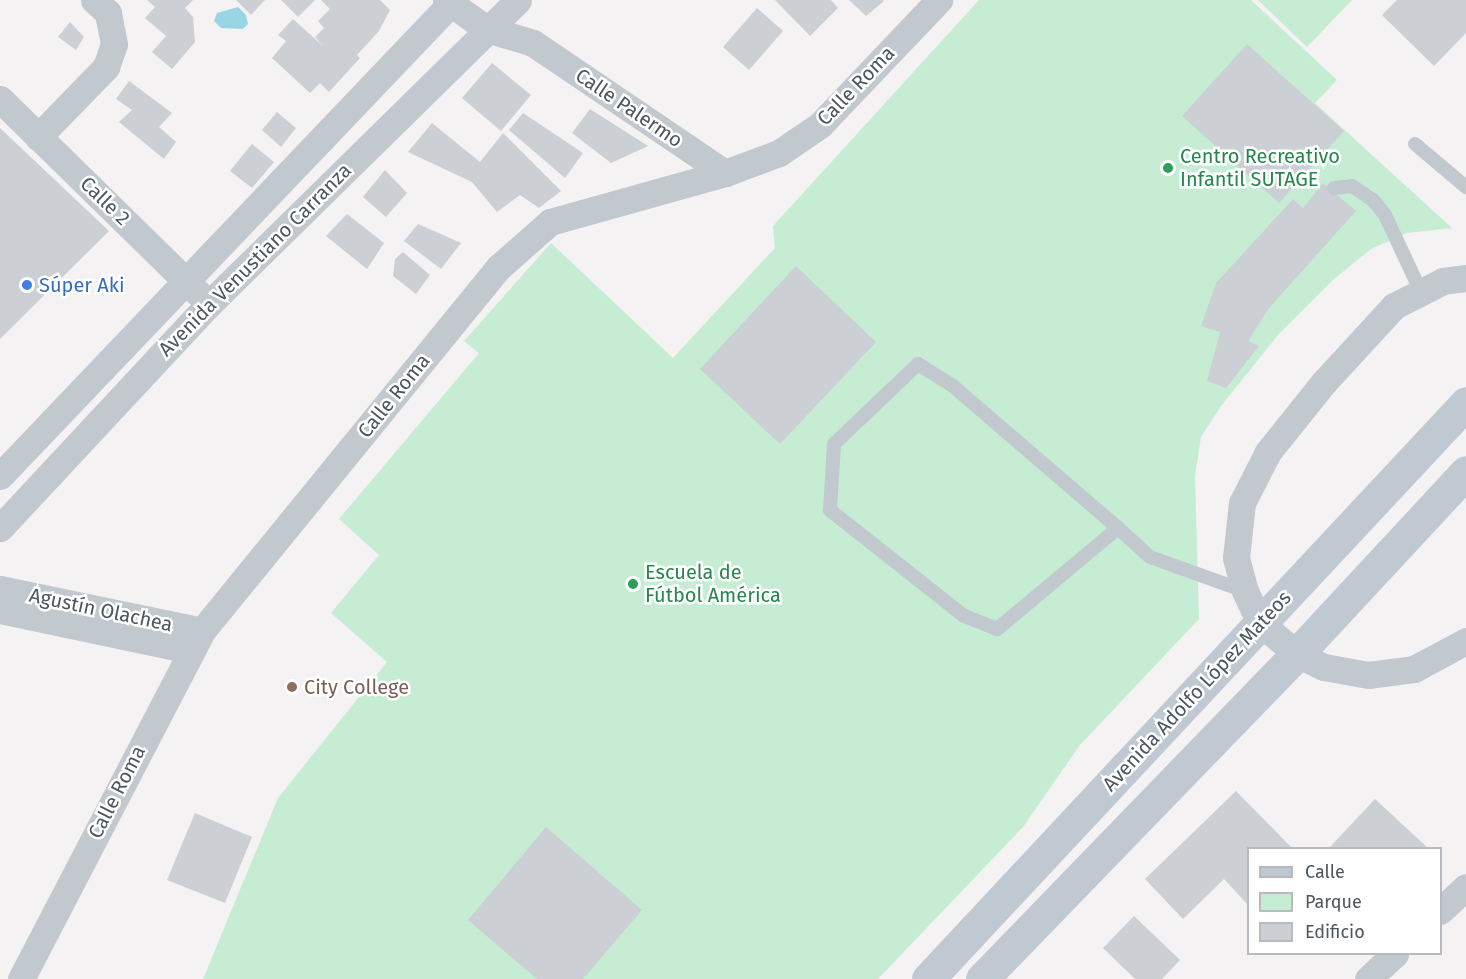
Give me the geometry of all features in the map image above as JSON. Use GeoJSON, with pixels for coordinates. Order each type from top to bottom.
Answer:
{"type":"FeatureCollection","features":[{"type":"Feature","properties":{"kind":"main road","name":"Avenida Adolfo López Mateos"},"geometry":{"type":"LineString","coordinates":[[928,979],[1466,403]]}},
{"type":"Feature","properties":{"kind":"main road"},"geometry":{"type":"LineString","coordinates":[[982,979],[1297,654],[1466,472]]}},
{"type":"Feature","properties":{"kind":"street"},"geometry":{"type":"LineString","coordinates":[[38,137],[105,67],[114,44],[108,13],[94,0]]}},
{"type":"Feature","properties":{"kind":"street","name":"Calle Roma"},"geometry":{"type":"LineString","coordinates":[[21,979],[196,641],[499,267],[550,222],[725,173],[779,153],[820,125],[939,0]]}},
{"type":"Feature","properties":{"kind":"street","name":"Calle Palermo"},"geometry":{"type":"LineString","coordinates":[[450,1],[488,29],[532,43],[725,173]]}},
{"type":"Feature","properties":{"kind":"street","name":"Avenida Venustiano Carranza"},"geometry":{"type":"LineString","coordinates":[[0,476],[450,1]]}},
{"type":"Feature","properties":{"kind":"street","name":"Calle Palermo"},"geometry":{"type":"LineString","coordinates":[[511,2],[532,43]]}},
{"type":"Feature","properties":{"kind":"street","name":"Avenida Venustiano Carranza"},"geometry":{"type":"LineString","coordinates":[[0,528],[209,304],[488,29],[511,2]]}},
{"type":"Feature","properties":{"kind":"street","name":"Calle 2"},"geometry":{"type":"LineString","coordinates":[[0,99],[209,304]]}},
{"type":"Feature","properties":{"kind":"street"},"geometry":{"type":"LineString","coordinates":[[1466,278],[1443,281],[1394,306],[1268,452],[1242,503],[1236,558],[1245,591],[1260,623],[1297,654],[1324,667],[1368,675],[1414,669],[1466,641]]}},
{"type":"Feature","properties":{"kind":"street","name":"Agustín Olachea"},"geometry":{"type":"LineString","coordinates":[[0,589],[196,641]]}},
{"type":"Feature","properties":{"kind":"street","name":"Agustín Olachea"},"geometry":{"type":"LineString","coordinates":[[0,610],[196,641]]}},
{"type":"Feature","properties":{"kind":"street"},"geometry":{"type":"LineString","coordinates":[[1442,909],[1466,887]]}},
{"type":"Feature","properties":{"kind":"street"},"geometry":{"type":"LineString","coordinates":[[1368,979],[1394,955]]}},
{"type":"Feature","properties":{"kind":"lane"},"geometry":{"type":"LineString","coordinates":[[1415,144],[1466,187]]}},
{"type":"Feature","properties":{"kind":"lane"},"geometry":{"type":"LineString","coordinates":[[1334,188],[1352,186],[1373,200],[1385,215],[1421,292]]}},
{"type":"Feature","properties":{"kind":"lane"},"geometry":{"type":"LineString","coordinates":[[1118,528],[997,629],[964,616],[831,510],[834,444],[918,364],[953,386],[1118,528],[1150,557],[1245,591]]}},
{"type":"Feature","properties":{"kind":"green space"},"geometry":{"type":"Polygon","coordinates":[[[979,0],[1251,0],[1337,80],[1315,103],[1452,228],[1407,233],[1371,249],[1334,279],[1278,335],[1221,406],[1201,437],[1195,476],[1199,619],[1080,745],[1023,827],[878,979],[203,979],[278,798],[387,662],[331,613],[379,555],[339,519],[479,353],[464,341],[551,243],[673,358],[775,248],[773,226],[979,0]]]}},
{"type":"Feature","properties":{"kind":"green space"},"geometry":{"type":"Polygon","coordinates":[[[1258,0],[1352,0],[1307,47],[1258,0]]]}},
{"type":"Feature","properties":{"kind":"water"},"geometry":{"type":"Polygon","coordinates":[[[238,7],[246,15],[248,24],[243,29],[221,28],[214,21],[217,13],[238,7]]]}},
{"type":"Feature","properties":{"kind":"building"},"geometry":{"type":"Polygon","coordinates":[[[147,0],[193,0],[185,8],[193,17],[195,42],[172,69],[152,52],[166,36],[145,18],[155,7],[147,0]]]}},
{"type":"Feature","properties":{"kind":"building"},"geometry":{"type":"Polygon","coordinates":[[[236,0],[265,0],[251,15],[236,0]]]}},
{"type":"Feature","properties":{"kind":"building"},"geometry":{"type":"Polygon","coordinates":[[[281,0],[315,0],[298,17],[281,0]]]}},
{"type":"Feature","properties":{"kind":"building"},"geometry":{"type":"Polygon","coordinates":[[[321,0],[380,0],[390,10],[379,31],[357,55],[360,58],[329,92],[320,83],[310,93],[272,58],[286,41],[278,35],[293,19],[322,45],[315,37],[324,28],[318,21],[330,9],[321,0]]]}},
{"type":"Feature","properties":{"kind":"building"},"geometry":{"type":"Polygon","coordinates":[[[775,0],[831,0],[838,8],[810,36],[775,0]]]}},
{"type":"Feature","properties":{"kind":"building"},"geometry":{"type":"Polygon","coordinates":[[[849,0],[883,0],[884,1],[866,16],[849,0]]]}},
{"type":"Feature","properties":{"kind":"building"},"geometry":{"type":"Polygon","coordinates":[[[1397,0],[1466,0],[1466,33],[1434,66],[1382,15],[1397,0]]]}},
{"type":"Feature","properties":{"kind":"building"},"geometry":{"type":"Polygon","coordinates":[[[757,8],[783,31],[749,70],[723,47],[757,8]]]}},
{"type":"Feature","properties":{"kind":"building"},"geometry":{"type":"Polygon","coordinates":[[[70,22],[84,37],[76,50],[58,37],[70,22]]]}},
{"type":"Feature","properties":{"kind":"building"},"geometry":{"type":"Polygon","coordinates":[[[1247,44],[1344,131],[1279,203],[1182,116],[1247,44]]]}},
{"type":"Feature","properties":{"kind":"building"},"geometry":{"type":"Polygon","coordinates":[[[492,63],[531,95],[501,131],[462,98],[492,63]]]}},
{"type":"Feature","properties":{"kind":"building"},"geometry":{"type":"Polygon","coordinates":[[[129,81],[172,113],[159,127],[176,142],[164,159],[119,122],[132,110],[116,99],[129,81]]]}},
{"type":"Feature","properties":{"kind":"building"},"geometry":{"type":"Polygon","coordinates":[[[590,109],[648,146],[611,163],[572,133],[590,109]]]}},
{"type":"Feature","properties":{"kind":"building"},"geometry":{"type":"Polygon","coordinates":[[[277,112],[296,128],[281,147],[262,130],[277,112]]]}},
{"type":"Feature","properties":{"kind":"building"},"geometry":{"type":"Polygon","coordinates":[[[523,113],[583,153],[565,178],[509,130],[523,113]]]}},
{"type":"Feature","properties":{"kind":"building"},"geometry":{"type":"Polygon","coordinates":[[[432,123],[480,162],[503,133],[561,191],[539,208],[520,195],[497,212],[472,182],[408,152],[432,123]]]}},
{"type":"Feature","properties":{"kind":"building","name":"Súper Aki"},"geometry":{"type":"Polygon","coordinates":[[[0,128],[109,231],[0,339],[0,128]]]}},
{"type":"Feature","properties":{"kind":"building"},"geometry":{"type":"Polygon","coordinates":[[[252,144],[274,162],[252,188],[230,171],[252,144]]]}},
{"type":"Feature","properties":{"kind":"building"},"geometry":{"type":"Polygon","coordinates":[[[385,170],[407,193],[386,217],[363,197],[385,170]]]}},
{"type":"Feature","properties":{"kind":"building"},"geometry":{"type":"Polygon","coordinates":[[[1323,183],[1356,211],[1269,308],[1248,341],[1259,346],[1226,388],[1207,381],[1220,332],[1201,326],[1216,283],[1293,199],[1303,208],[1323,183]]]}},
{"type":"Feature","properties":{"kind":"building"},"geometry":{"type":"Polygon","coordinates":[[[347,214],[384,243],[367,269],[326,236],[347,214]]]}},
{"type":"Feature","properties":{"kind":"building"},"geometry":{"type":"Polygon","coordinates":[[[418,224],[461,243],[441,269],[404,241],[418,224]]]}},
{"type":"Feature","properties":{"kind":"building"},"geometry":{"type":"Polygon","coordinates":[[[403,252],[430,275],[416,294],[393,276],[395,259],[403,252]]]}},
{"type":"Feature","properties":{"kind":"building"},"geometry":{"type":"Polygon","coordinates":[[[796,266],[876,342],[780,444],[700,369],[796,266]]]}},
{"type":"Feature","properties":{"kind":"building"},"geometry":{"type":"Polygon","coordinates":[[[1236,791],[1291,847],[1247,847],[1247,904],[1224,879],[1183,919],[1145,879],[1236,791]]]}},
{"type":"Feature","properties":{"kind":"building"},"geometry":{"type":"Polygon","coordinates":[[[1375,799],[1427,847],[1330,847],[1375,799]]]}},
{"type":"Feature","properties":{"kind":"building"},"geometry":{"type":"Polygon","coordinates":[[[195,813],[252,837],[225,903],[167,880],[195,813]]]}},
{"type":"Feature","properties":{"kind":"building"},"geometry":{"type":"Polygon","coordinates":[[[546,827],[642,910],[583,979],[537,979],[468,920],[546,827]]]}},
{"type":"Feature","properties":{"kind":"building"},"geometry":{"type":"Polygon","coordinates":[[[1134,916],[1180,960],[1162,979],[1135,979],[1103,948],[1134,916]]]}},
{"type":"Feature","properties":{"kind":"place","name":"Centro Recreativo Infantil SUTAGE"},"geometry":{"type":"Point","coordinates":[1168,168]}},
{"type":"Feature","properties":{"kind":"place","name":"Súper Aki"},"geometry":{"type":"Point","coordinates":[27,285]}},
{"type":"Feature","properties":{"kind":"place","name":"Escuela de Fútbol América"},"geometry":{"type":"Point","coordinates":[633,584]}},
{"type":"Feature","properties":{"kind":"place","name":"City College"},"geometry":{"type":"Point","coordinates":[292,687]}}]}
